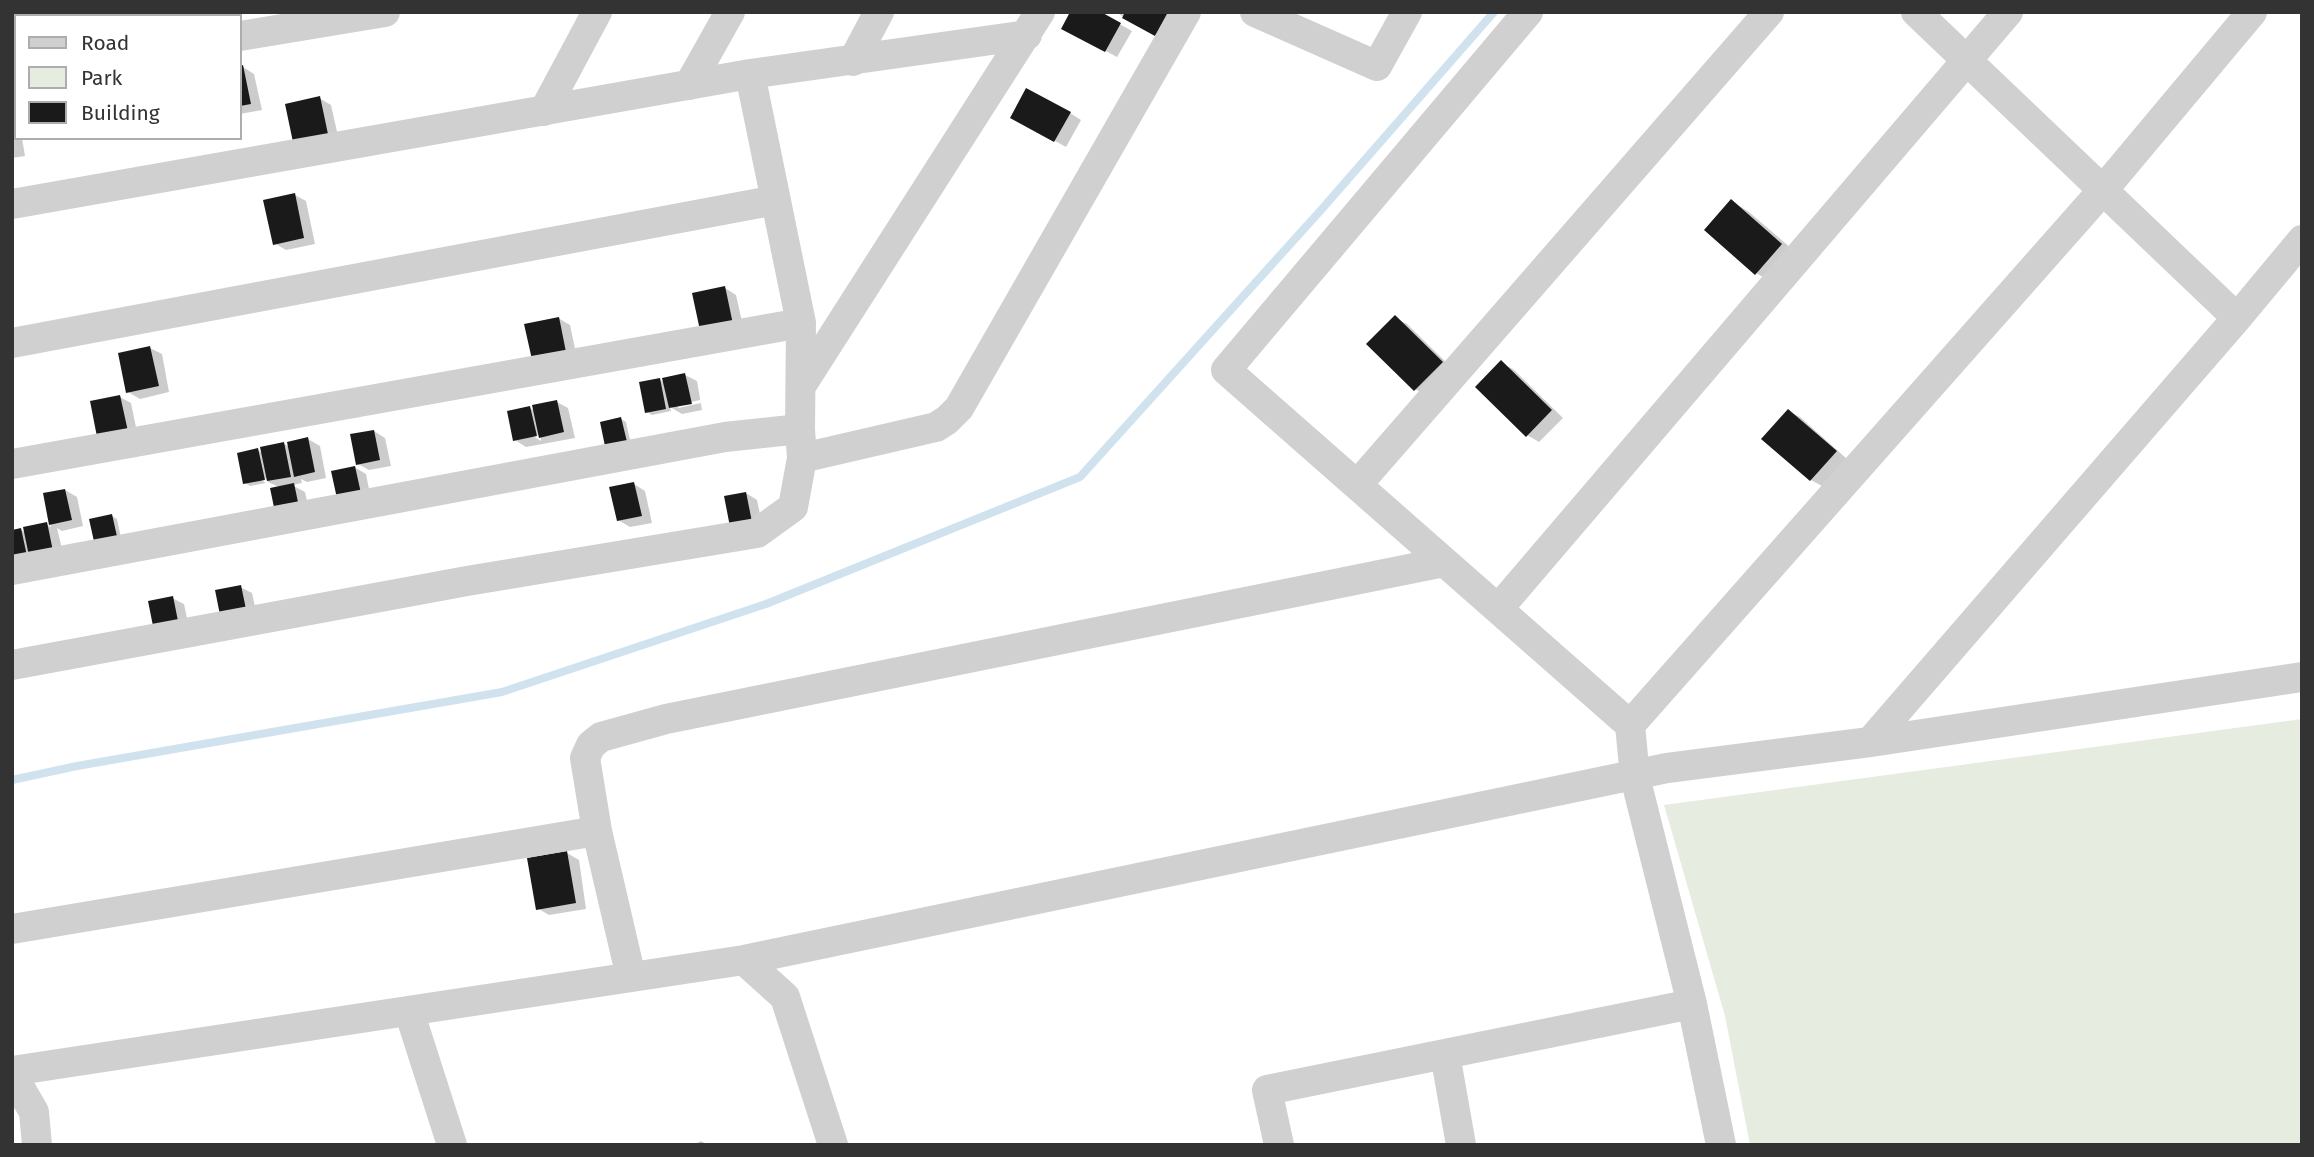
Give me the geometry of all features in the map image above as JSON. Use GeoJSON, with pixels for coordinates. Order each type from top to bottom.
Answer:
{"type":"FeatureCollection","features":[{"type":"Feature","properties":{"kind":"street"},"geometry":{"type":"LineString","coordinates":[[242,36],[385,12]]}},
{"type":"Feature","properties":{"kind":"street"},"geometry":{"type":"LineString","coordinates":[[544,111],[597,12]]}},
{"type":"Feature","properties":{"kind":"street"},"geometry":{"type":"LineString","coordinates":[[689,85],[730,12]]}},
{"type":"Feature","properties":{"kind":"street"},"geometry":{"type":"LineString","coordinates":[[853,61],[879,12]]}},
{"type":"Feature","properties":{"kind":"street"},"geometry":{"type":"LineString","coordinates":[[12,570],[725,437],[801,443],[936,427],[959,408],[1186,12]]}},
{"type":"Feature","properties":{"kind":"street"},"geometry":{"type":"LineString","coordinates":[[1255,12],[1377,65],[1406,12]]}},
{"type":"Feature","properties":{"kind":"street"},"geometry":{"type":"LineString","coordinates":[[1528,12],[1226,370],[1630,725],[1635,777],[1692,1004],[1721,1145]]}},
{"type":"Feature","properties":{"kind":"street"},"geometry":{"type":"LineString","coordinates":[[1357,485],[1769,12]]}},
{"type":"Feature","properties":{"kind":"street"},"geometry":{"type":"LineString","coordinates":[[1916,12],[2237,318]]}},
{"type":"Feature","properties":{"kind":"street"},"geometry":{"type":"LineString","coordinates":[[1498,609],[2008,12]]}},
{"type":"Feature","properties":{"kind":"street"},"geometry":{"type":"LineString","coordinates":[[1630,725],[2103,190],[2252,12]]}},
{"type":"Feature","properties":{"kind":"street"},"geometry":{"type":"LineString","coordinates":[[12,204],[750,74],[853,61],[1034,24]]}},
{"type":"Feature","properties":{"kind":"street"},"geometry":{"type":"LineString","coordinates":[[801,387],[1034,24]]}},
{"type":"Feature","properties":{"kind":"street"},"geometry":{"type":"LineString","coordinates":[[12,666],[467,581],[757,533],[793,507],[801,443],[801,323],[750,74]]}},
{"type":"Feature","properties":{"kind":"street"},"geometry":{"type":"LineString","coordinates":[[12,343],[776,200]]}},
{"type":"Feature","properties":{"kind":"street"},"geometry":{"type":"LineString","coordinates":[[1870,742],[2302,240]]}},
{"type":"Feature","properties":{"kind":"street"},"geometry":{"type":"LineString","coordinates":[[12,464],[801,323]]}},
{"type":"Feature","properties":{"kind":"street"},"geometry":{"type":"LineString","coordinates":[[631,977],[597,831],[585,758],[591,745],[601,737],[666,719],[1444,562]]}},
{"type":"Feature","properties":{"kind":"street"},"geometry":{"type":"LineString","coordinates":[[37,1145],[34,1112],[12,1073],[744,960],[1635,777],[1667,768],[1870,742],[2302,677]]}},
{"type":"Feature","properties":{"kind":"street"},"geometry":{"type":"LineString","coordinates":[[12,929],[597,831]]}},
{"type":"Feature","properties":{"kind":"street"},"geometry":{"type":"LineString","coordinates":[[744,960],[785,997],[834,1145]]}},
{"type":"Feature","properties":{"kind":"street"},"geometry":{"type":"LineString","coordinates":[[1279,1145],[1267,1090],[1692,1004]]}},
{"type":"Feature","properties":{"kind":"street"},"geometry":{"type":"LineString","coordinates":[[409,1011],[452,1145]]}},
{"type":"Feature","properties":{"kind":"street"},"geometry":{"type":"LineString","coordinates":[[1445,1054],[1461,1145]]}},
{"type":"Feature","properties":{"kind":"green space"},"geometry":{"type":"Polygon","coordinates":[[[2302,719],[2302,1145],[1750,1145],[1725,1016],[1664,805],[2302,719]]]}},
{"type":"Feature","properties":{"kind":"building"},"geometry":{"type":"Polygon","coordinates":[[[160,12],[160,14],[126,14],[160,12]]]}},
{"type":"Feature","properties":{"kind":"building"},"geometry":{"type":"Polygon","coordinates":[[[195,12],[196,14],[164,14],[195,12]]]}},
{"type":"Feature","properties":{"kind":"building"},"geometry":{"type":"Polygon","coordinates":[[[1070,12],[1101,12],[1121,23],[1105,52],[1061,29],[1070,12]]]}},
{"type":"Feature","properties":{"kind":"building"},"geometry":{"type":"Polygon","coordinates":[[[1125,12],[1168,12],[1155,36],[1122,18],[1125,12]]]}},
{"type":"Feature","properties":{"kind":"building"},"geometry":{"type":"Polygon","coordinates":[[[242,65],[251,104],[242,106],[242,65]]]}},
{"type":"Feature","properties":{"kind":"building"},"geometry":{"type":"Polygon","coordinates":[[[1026,88],[1071,112],[1054,142],[1010,118],[1026,88]]]}},
{"type":"Feature","properties":{"kind":"building"},"geometry":{"type":"Polygon","coordinates":[[[320,96],[329,139],[294,147],[285,104],[320,96]]]}},
{"type":"Feature","properties":{"kind":"building"},"geometry":{"type":"Polygon","coordinates":[[[295,193],[304,238],[273,245],[263,200],[295,193]]]}},
{"type":"Feature","properties":{"kind":"building"},"geometry":{"type":"Polygon","coordinates":[[[1731,199],[1782,244],[1755,275],[1704,230],[1731,199]]]}},
{"type":"Feature","properties":{"kind":"building"},"geometry":{"type":"Polygon","coordinates":[[[725,286],[734,329],[701,335],[692,293],[725,286]]]}},
{"type":"Feature","properties":{"kind":"building"},"geometry":{"type":"Polygon","coordinates":[[[1395,315],[1443,362],[1414,391],[1366,344],[1395,315]]]}},
{"type":"Feature","properties":{"kind":"building"},"geometry":{"type":"Polygon","coordinates":[[[559,317],[567,357],[533,364],[524,324],[559,317]]]}},
{"type":"Feature","properties":{"kind":"building"},"geometry":{"type":"Polygon","coordinates":[[[150,346],[159,386],[126,393],[118,353],[150,346]]]}},
{"type":"Feature","properties":{"kind":"building"},"geometry":{"type":"Polygon","coordinates":[[[1501,360],[1552,410],[1526,437],[1475,387],[1501,360]]]}},
{"type":"Feature","properties":{"kind":"building"},"geometry":{"type":"Polygon","coordinates":[[[685,373],[692,404],[669,408],[662,378],[685,373]]]}},
{"type":"Feature","properties":{"kind":"building"},"geometry":{"type":"Polygon","coordinates":[[[660,378],[666,409],[645,413],[639,382],[660,378]]]}},
{"type":"Feature","properties":{"kind":"building"},"geometry":{"type":"Polygon","coordinates":[[[120,395],[129,436],[98,442],[90,401],[120,395]]]}},
{"type":"Feature","properties":{"kind":"building"},"geometry":{"type":"Polygon","coordinates":[[[557,400],[564,432],[539,438],[532,405],[557,400]]]}},
{"type":"Feature","properties":{"kind":"building"},"geometry":{"type":"Polygon","coordinates":[[[530,406],[537,436],[513,441],[507,411],[530,406]]]}},
{"type":"Feature","properties":{"kind":"building"},"geometry":{"type":"Polygon","coordinates":[[[1788,409],[1837,451],[1810,481],[1761,439],[1788,409]]]}},
{"type":"Feature","properties":{"kind":"building"},"geometry":{"type":"Polygon","coordinates":[[[621,417],[628,446],[606,451],[600,422],[621,417]]]}},
{"type":"Feature","properties":{"kind":"building"},"geometry":{"type":"Polygon","coordinates":[[[374,430],[380,460],[356,465],[350,434],[374,430]]]}},
{"type":"Feature","properties":{"kind":"building"},"geometry":{"type":"Polygon","coordinates":[[[308,437],[315,472],[294,477],[287,442],[308,437]]]}},
{"type":"Feature","properties":{"kind":"building"},"geometry":{"type":"Polygon","coordinates":[[[284,442],[291,477],[267,481],[260,447],[284,442]]]}},
{"type":"Feature","properties":{"kind":"building"},"geometry":{"type":"Polygon","coordinates":[[[258,448],[265,480],[243,484],[237,453],[258,448]]]}},
{"type":"Feature","properties":{"kind":"building"},"geometry":{"type":"Polygon","coordinates":[[[355,466],[362,498],[338,503],[331,471],[355,466]]]}},
{"type":"Feature","properties":{"kind":"building"},"geometry":{"type":"Polygon","coordinates":[[[634,482],[642,516],[617,521],[609,487],[634,482]]]}},
{"type":"Feature","properties":{"kind":"building"},"geometry":{"type":"Polygon","coordinates":[[[294,483],[300,512],[276,517],[270,488],[294,483]]]}},
{"type":"Feature","properties":{"kind":"building"},"geometry":{"type":"Polygon","coordinates":[[[65,489],[72,520],[49,525],[43,493],[65,489]]]}},
{"type":"Feature","properties":{"kind":"building"},"geometry":{"type":"Polygon","coordinates":[[[746,492],[753,527],[731,532],[724,496],[746,492]]]}},
{"type":"Feature","properties":{"kind":"building"},"geometry":{"type":"Polygon","coordinates":[[[112,514],[118,541],[95,546],[89,519],[112,514]]]}},
{"type":"Feature","properties":{"kind":"building"},"geometry":{"type":"Polygon","coordinates":[[[47,522],[54,556],[30,561],[23,527],[47,522]]]}},
{"type":"Feature","properties":{"kind":"building"},"geometry":{"type":"Polygon","coordinates":[[[21,528],[27,556],[12,559],[12,530],[21,528]]]}},
{"type":"Feature","properties":{"kind":"building"},"geometry":{"type":"Polygon","coordinates":[[[241,585],[248,619],[222,625],[215,590],[241,585]]]}},
{"type":"Feature","properties":{"kind":"building"},"geometry":{"type":"Polygon","coordinates":[[[173,596],[180,631],[155,636],[148,601],[173,596]]]}},
{"type":"Feature","properties":{"kind":"building"},"geometry":{"type":"Polygon","coordinates":[[[567,851],[576,903],[536,910],[527,858],[567,851]]]}},
{"type":"Feature","properties":{"kind":"waterway"},"geometry":{"type":"LineString","coordinates":[[12,780],[77,766],[502,692],[766,604],[1080,477],[1321,210],[1494,12]]}}]}
